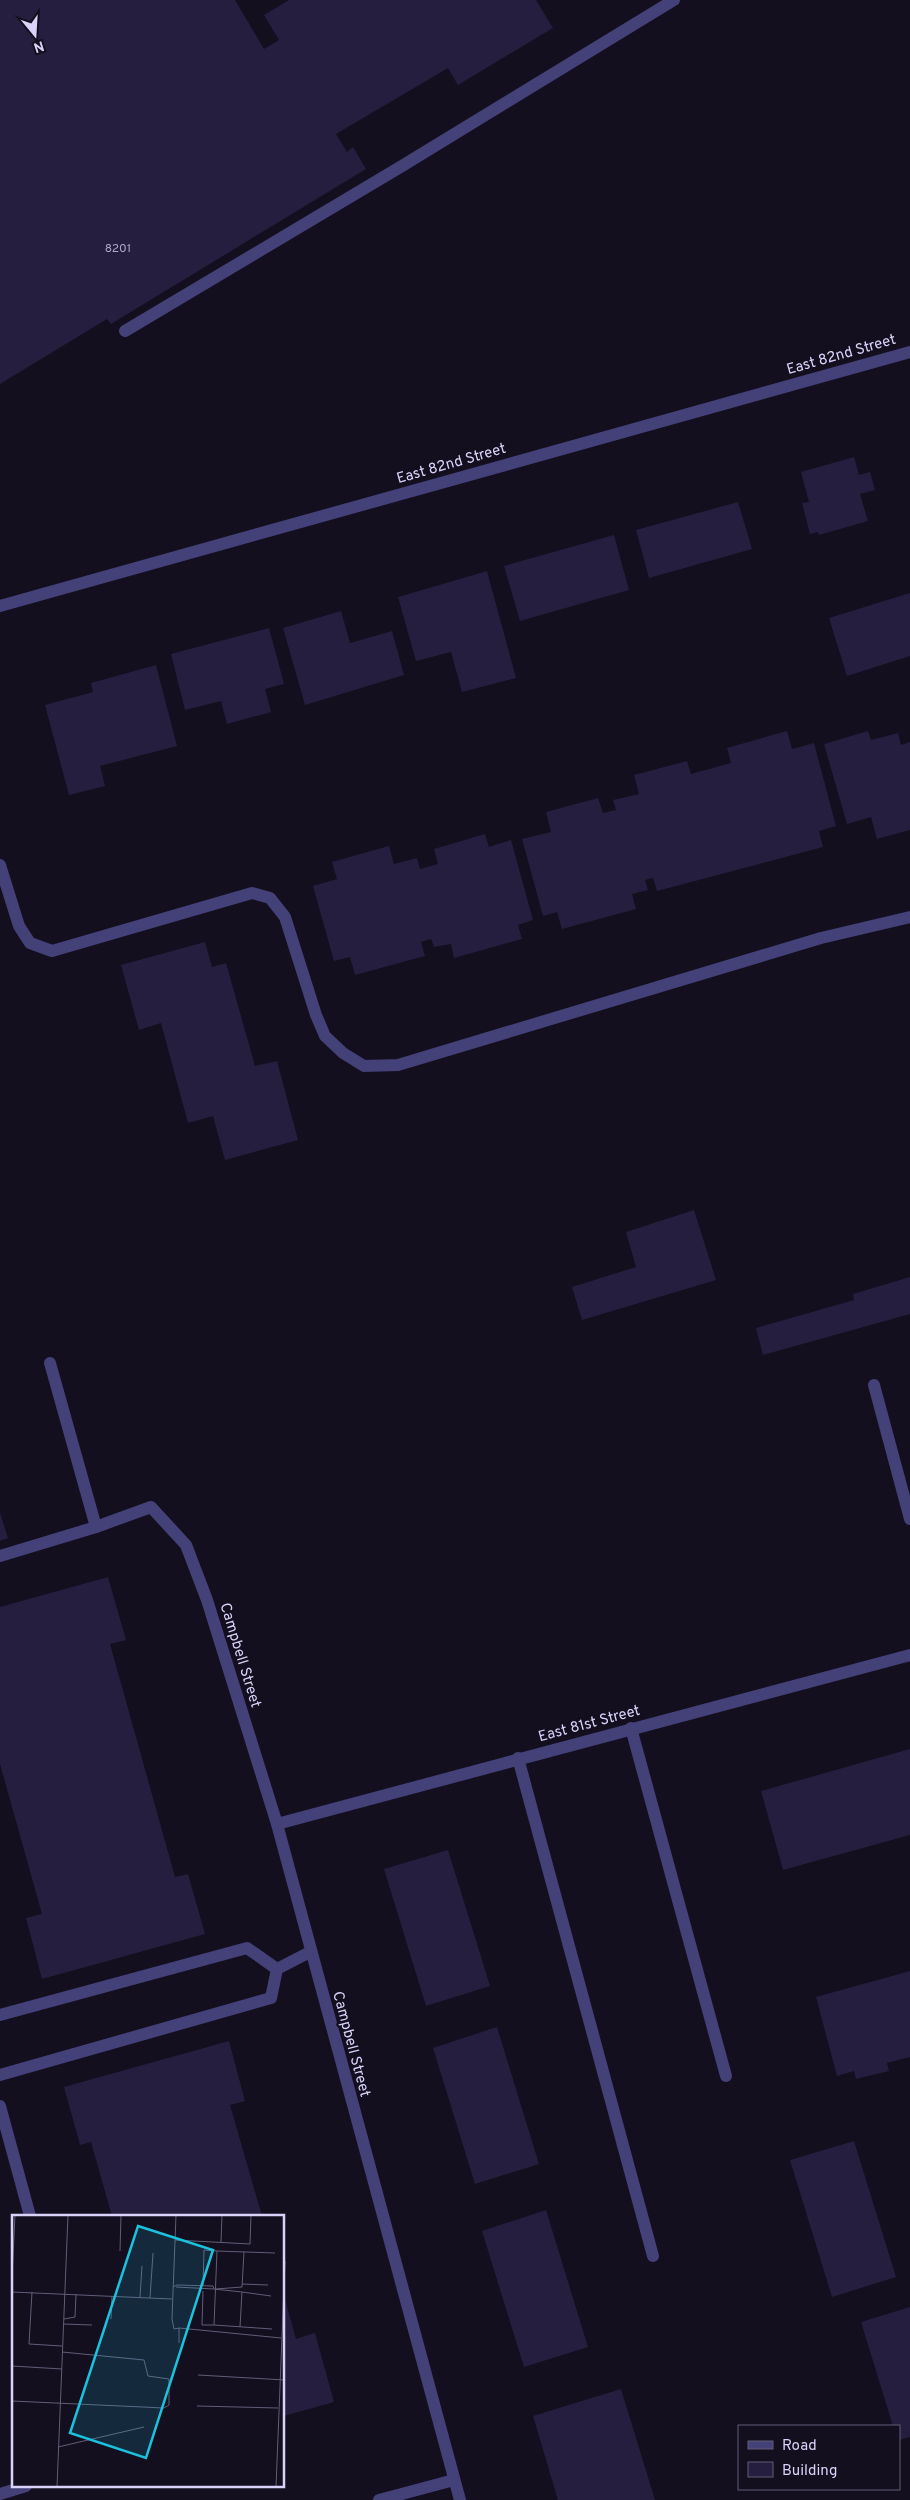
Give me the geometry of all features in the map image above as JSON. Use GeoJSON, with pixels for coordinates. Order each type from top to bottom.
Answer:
{"type":"FeatureCollection","features":[{"type":"Feature","properties":{"kind":"street"},"geometry":{"type":"LineString","coordinates":[[125,331],[402,166],[674,0]]}},
{"type":"Feature","properties":{"kind":"street","name":"East 82nd Street"},"geometry":{"type":"LineString","coordinates":[[0,606],[910,352]]}},
{"type":"Feature","properties":{"kind":"street"},"geometry":{"type":"LineString","coordinates":[[0,865],[19,926],[30,943],[52,951],[252,893],[270,898],[285,918],[316,1015],[325,1036],[343,1053],[364,1066],[398,1065],[811,941],[910,916]]}},
{"type":"Feature","properties":{"kind":"street"},"geometry":{"type":"LineString","coordinates":[[0,1556],[96,1527],[50,1364]]}},
{"type":"Feature","properties":{"kind":"street"},"geometry":{"type":"LineString","coordinates":[[874,1385],[910,1518]]}},
{"type":"Feature","properties":{"kind":"street","name":"Campbell Street"},"geometry":{"type":"LineString","coordinates":[[96,1527],[150,1507],[186,1545],[207,1600],[277,1824],[310,1952],[460,2500]]}},
{"type":"Feature","properties":{"kind":"street","name":"East 81st Street"},"geometry":{"type":"LineString","coordinates":[[277,1824],[910,1654]]}},
{"type":"Feature","properties":{"kind":"street"},"geometry":{"type":"LineString","coordinates":[[630,1728],[726,2076]]}},
{"type":"Feature","properties":{"kind":"street"},"geometry":{"type":"LineString","coordinates":[[518,1758],[653,2256]]}},
{"type":"Feature","properties":{"kind":"street"},"geometry":{"type":"LineString","coordinates":[[0,2015],[247,1948],[277,1969]]}},
{"type":"Feature","properties":{"kind":"street"},"geometry":{"type":"LineString","coordinates":[[277,1969],[310,1952]]}},
{"type":"Feature","properties":{"kind":"street"},"geometry":{"type":"LineString","coordinates":[[0,2075],[271,1998],[277,1969]]}},
{"type":"Feature","properties":{"kind":"street"},"geometry":{"type":"LineString","coordinates":[[0,2106],[30,2215]]}},
{"type":"Feature","properties":{"kind":"street"},"geometry":{"type":"LineString","coordinates":[[379,2500],[454,2480]]}},
{"type":"Feature","properties":{"kind":"street"},"geometry":{"type":"LineString","coordinates":[[0,2494],[20,2488]]}},
{"type":"Feature","properties":{"kind":"building"},"geometry":{"type":"Polygon","coordinates":[[[0,0],[235,0],[264,49],[279,40],[264,15],[289,0],[536,0],[553,28],[458,85],[448,68],[336,134],[347,152],[353,147],[366,169],[111,324],[107,319],[0,384],[0,0]]]}},
{"type":"Feature","properties":{"kind":"building"},"geometry":{"type":"Polygon","coordinates":[[[854,457],[859,475],[870,472],[875,490],[860,494],[868,521],[819,535],[818,532],[810,534],[802,503],[809,502],[801,472],[854,457]]]}},
{"type":"Feature","properties":{"kind":"building"},"geometry":{"type":"Polygon","coordinates":[[[738,502],[752,549],[649,578],[636,530],[738,502]]]}},
{"type":"Feature","properties":{"kind":"building"},"geometry":{"type":"Polygon","coordinates":[[[614,535],[629,590],[520,621],[504,566],[614,535]]]}},
{"type":"Feature","properties":{"kind":"building"},"geometry":{"type":"Polygon","coordinates":[[[487,571],[516,678],[462,692],[451,652],[416,661],[398,597],[487,571]]]}},
{"type":"Feature","properties":{"kind":"building"},"geometry":{"type":"Polygon","coordinates":[[[910,593],[910,656],[847,676],[829,618],[910,593]]]}},
{"type":"Feature","properties":{"kind":"building"},"geometry":{"type":"Polygon","coordinates":[[[341,611],[350,643],[392,631],[404,675],[305,705],[283,628],[341,611]]]}},
{"type":"Feature","properties":{"kind":"building"},"geometry":{"type":"Polygon","coordinates":[[[269,628],[284,684],[265,689],[271,712],[227,724],[221,701],[185,710],[171,654],[269,628]]]}},
{"type":"Feature","properties":{"kind":"building"},"geometry":{"type":"Polygon","coordinates":[[[156,665],[177,746],[100,766],[105,786],[69,795],[45,705],[93,692],[91,683],[156,665]]]}},
{"type":"Feature","properties":{"kind":"building"},"geometry":{"type":"Polygon","coordinates":[[[787,731],[792,749],[814,743],[836,826],[819,831],[823,847],[657,891],[653,878],[645,880],[648,890],[632,894],[636,909],[562,929],[557,912],[543,916],[522,839],[551,832],[546,812],[598,798],[603,813],[616,810],[613,800],[639,794],[634,775],[687,761],[691,774],[731,763],[727,748],[787,731]]]}},
{"type":"Feature","properties":{"kind":"building"},"geometry":{"type":"Polygon","coordinates":[[[868,731],[871,740],[898,733],[901,745],[910,742],[910,830],[877,839],[871,817],[847,824],[824,744],[868,731]]]}},
{"type":"Feature","properties":{"kind":"building"},"geometry":{"type":"Polygon","coordinates":[[[485,834],[489,847],[511,840],[533,920],[518,925],[522,939],[454,958],[451,944],[434,947],[431,939],[421,942],[425,956],[355,975],[350,957],[334,961],[313,886],[337,879],[332,862],[389,846],[394,864],[417,858],[420,869],[438,864],[434,849],[485,834]]]}},
{"type":"Feature","properties":{"kind":"building"},"geometry":{"type":"Polygon","coordinates":[[[205,942],[212,967],[226,963],[255,1066],[277,1061],[298,1140],[225,1160],[213,1116],[188,1123],[161,1023],[139,1030],[121,965],[205,942]]]}},
{"type":"Feature","properties":{"kind":"building"},"geometry":{"type":"Polygon","coordinates":[[[694,1210],[716,1280],[582,1320],[572,1287],[636,1267],[626,1232],[694,1210]]]}},
{"type":"Feature","properties":{"kind":"building"},"geometry":{"type":"Polygon","coordinates":[[[910,1277],[910,1314],[763,1355],[756,1328],[854,1300],[853,1294],[910,1277]]]}},
{"type":"Feature","properties":{"kind":"building"},"geometry":{"type":"Polygon","coordinates":[[[0,1513],[8,1538],[0,1541],[0,1513]]]}},
{"type":"Feature","properties":{"kind":"building"},"geometry":{"type":"Polygon","coordinates":[[[108,1577],[126,1640],[110,1644],[175,1877],[188,1874],[205,1934],[42,1979],[26,1918],[42,1914],[0,1764],[0,1607],[108,1577]]]}},
{"type":"Feature","properties":{"kind":"building"},"geometry":{"type":"Polygon","coordinates":[[[910,1749],[910,1835],[783,1870],[761,1791],[910,1749]]]}},
{"type":"Feature","properties":{"kind":"building"},"geometry":{"type":"Polygon","coordinates":[[[448,1850],[490,1986],[426,2006],[384,1869],[448,1850]]]}},
{"type":"Feature","properties":{"kind":"building"},"geometry":{"type":"Polygon","coordinates":[[[910,1971],[910,2057],[887,2063],[889,2071],[856,2079],[854,2071],[837,2076],[816,1997],[910,1971]]]}},
{"type":"Feature","properties":{"kind":"building"},"geometry":{"type":"Polygon","coordinates":[[[497,2027],[539,2164],[475,2184],[433,2048],[497,2027]]]}},
{"type":"Feature","properties":{"kind":"building"},"geometry":{"type":"Polygon","coordinates":[[[229,2041],[245,2101],[230,2105],[262,2215],[112,2215],[91,2142],[80,2145],[64,2087],[229,2041]]]}},
{"type":"Feature","properties":{"kind":"building"},"geometry":{"type":"Polygon","coordinates":[[[854,2141],[896,2277],[832,2297],[790,2160],[854,2141]]]}},
{"type":"Feature","properties":{"kind":"building"},"geometry":{"type":"Polygon","coordinates":[[[546,2210],[588,2347],[524,2367],[482,2231],[546,2210]]]}},
{"type":"Feature","properties":{"kind":"building"},"geometry":{"type":"Polygon","coordinates":[[[285,2300],[296,2339],[315,2333],[334,2402],[285,2416],[285,2300]]]}},
{"type":"Feature","properties":{"kind":"building"},"geometry":{"type":"Polygon","coordinates":[[[910,2307],[910,2437],[900,2440],[900,2425],[893,2425],[861,2322],[910,2307]]]}},
{"type":"Feature","properties":{"kind":"building"},"geometry":{"type":"Polygon","coordinates":[[[621,2389],[655,2500],[558,2500],[533,2416],[621,2389]]]}}]}
